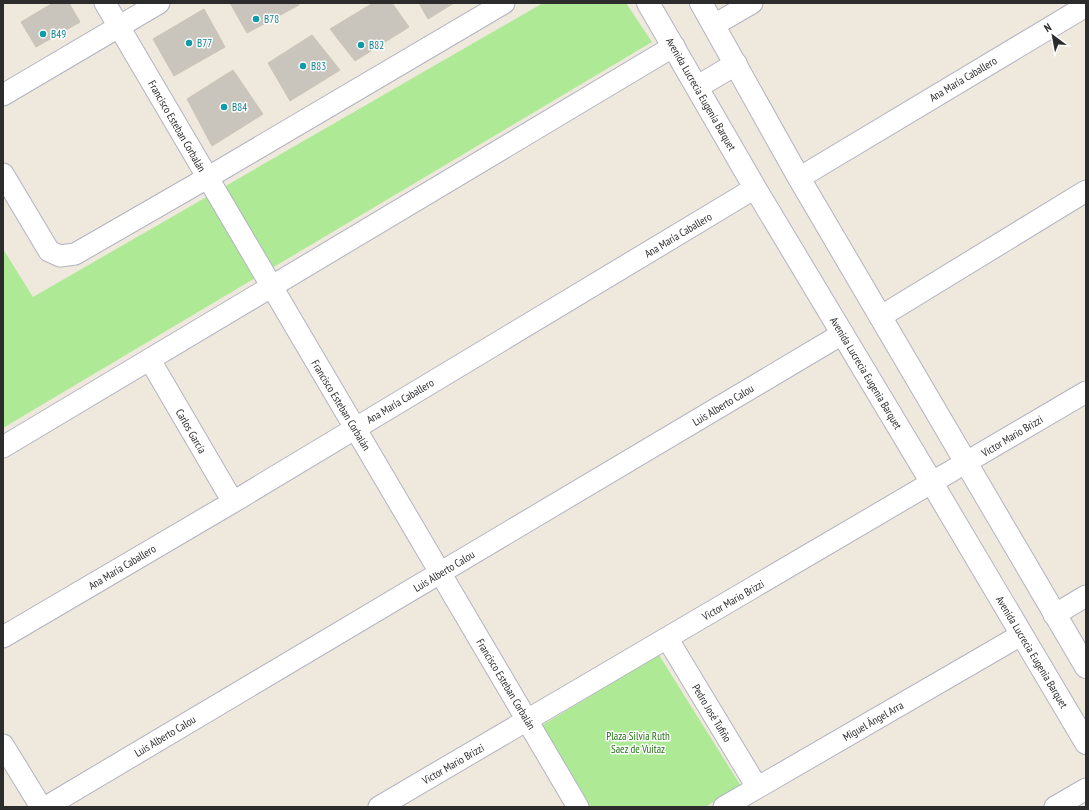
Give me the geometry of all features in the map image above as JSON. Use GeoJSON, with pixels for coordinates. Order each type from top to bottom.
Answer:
{"type":"FeatureCollection","features":[{"type":"Feature","properties":{"kind":"main road","name":"Avenida Lucrecia Eugenia Barquet"},"geometry":{"type":"LineString","coordinates":[[648,3],[842,334],[1086,743]]}},
{"type":"Feature","properties":{"kind":"main road"},"geometry":{"type":"LineString","coordinates":[[701,3],[799,178],[967,463],[1054,615],[1086,667]]}},
{"type":"Feature","properties":{"kind":"main road"},"geometry":{"type":"LineString","coordinates":[[697,87],[736,64]]}},
{"type":"Feature","properties":{"kind":"street","name":"Francisco Esteban Corbalán"},"geometry":{"type":"LineString","coordinates":[[105,3],[578,807]]}},
{"type":"Feature","properties":{"kind":"street"},"geometry":{"type":"LineString","coordinates":[[3,94],[159,3]]}},
{"type":"Feature","properties":{"kind":"street"},"geometry":{"type":"LineString","coordinates":[[3,174],[49,251],[60,256],[75,254],[504,3]]}},
{"type":"Feature","properties":{"kind":"street"},"geometry":{"type":"LineString","coordinates":[[714,25],[752,3]]}},
{"type":"Feature","properties":{"kind":"street","name":"Ana María Caballero"},"geometry":{"type":"LineString","coordinates":[[799,178],[1086,6]]}},
{"type":"Feature","properties":{"kind":"street"},"geometry":{"type":"LineString","coordinates":[[3,447],[674,46]]}},
{"type":"Feature","properties":{"kind":"street","name":"Ana María Caballero"},"geometry":{"type":"LineString","coordinates":[[3,637],[233,502],[756,188]]}},
{"type":"Feature","properties":{"kind":"street"},"geometry":{"type":"LineString","coordinates":[[880,317],[1086,191]]}},
{"type":"Feature","properties":{"kind":"street","name":"Luis Alberto Calou"},"geometry":{"type":"LineString","coordinates":[[46,807],[842,334]]}},
{"type":"Feature","properties":{"kind":"street","name":"Carlos García"},"geometry":{"type":"LineString","coordinates":[[150,360],[233,502]]}},
{"type":"Feature","properties":{"kind":"street","name":"Victor Mario Brizzi"},"geometry":{"type":"LineString","coordinates":[[379,807],[1086,392]]}},
{"type":"Feature","properties":{"kind":"street"},"geometry":{"type":"LineString","coordinates":[[1054,615],[1086,596]]}},
{"type":"Feature","properties":{"kind":"street","name":"Miguel Ángel Arra"},"geometry":{"type":"LineString","coordinates":[[724,807],[1022,634]]}},
{"type":"Feature","properties":{"kind":"street","name":"Pedro José Tufiño"},"geometry":{"type":"LineString","coordinates":[[667,638],[757,787]]}},
{"type":"Feature","properties":{"kind":"street"},"geometry":{"type":"LineString","coordinates":[[3,746],[41,807]]}},
{"type":"Feature","properties":{"kind":"street"},"geometry":{"type":"LineString","coordinates":[[1055,807],[1086,789]]}},
{"type":"Feature","properties":{"kind":"green space"},"geometry":{"type":"Polygon","coordinates":[[[543,3],[626,3],[652,42],[3,428],[3,249],[33,297],[543,3]]]}},
{"type":"Feature","properties":{"kind":"green space","name":"Plaza Silvia Ruth Saez de Vuitaz"},"geometry":{"type":"Polygon","coordinates":[[[659,655],[741,786],[705,807],[588,807],[539,727],[659,655]]]}},
{"type":"Feature","properties":{"kind":"building","name":"B49"},"geometry":{"type":"Polygon","coordinates":[[[53,3],[69,3],[80,22],[36,47],[21,22],[53,3]]]}},
{"type":"Feature","properties":{"kind":"building","name":"B78"},"geometry":{"type":"Polygon","coordinates":[[[230,3],[298,3],[299,5],[247,33],[230,3]]]}},
{"type":"Feature","properties":{"kind":"building","name":"B82"},"geometry":{"type":"Polygon","coordinates":[[[373,3],[392,3],[409,27],[355,61],[330,29],[373,3]]]}},
{"type":"Feature","properties":{"kind":"building"},"geometry":{"type":"Polygon","coordinates":[[[419,3],[454,3],[428,19],[419,3]]]}},
{"type":"Feature","properties":{"kind":"building","name":"B77"},"geometry":{"type":"Polygon","coordinates":[[[204,9],[225,47],[174,76],[153,39],[204,9]]]}},
{"type":"Feature","properties":{"kind":"building","name":"B83"},"geometry":{"type":"Polygon","coordinates":[[[312,35],[340,70],[290,101],[268,63],[312,35]]]}},
{"type":"Feature","properties":{"kind":"building","name":"B84"},"geometry":{"type":"Polygon","coordinates":[[[233,70],[263,114],[212,146],[187,99],[233,70]]]}},
{"type":"Feature","properties":{"kind":"place","name":"B78"},"geometry":{"type":"Point","coordinates":[256,19]}},
{"type":"Feature","properties":{"kind":"place","name":"B49"},"geometry":{"type":"Point","coordinates":[43,34]}},
{"type":"Feature","properties":{"kind":"place","name":"B77"},"geometry":{"type":"Point","coordinates":[189,43]}},
{"type":"Feature","properties":{"kind":"place","name":"B82"},"geometry":{"type":"Point","coordinates":[361,45]}},
{"type":"Feature","properties":{"kind":"place","name":"B83"},"geometry":{"type":"Point","coordinates":[303,66]}},
{"type":"Feature","properties":{"kind":"place","name":"B84"},"geometry":{"type":"Point","coordinates":[224,107]}}]}
